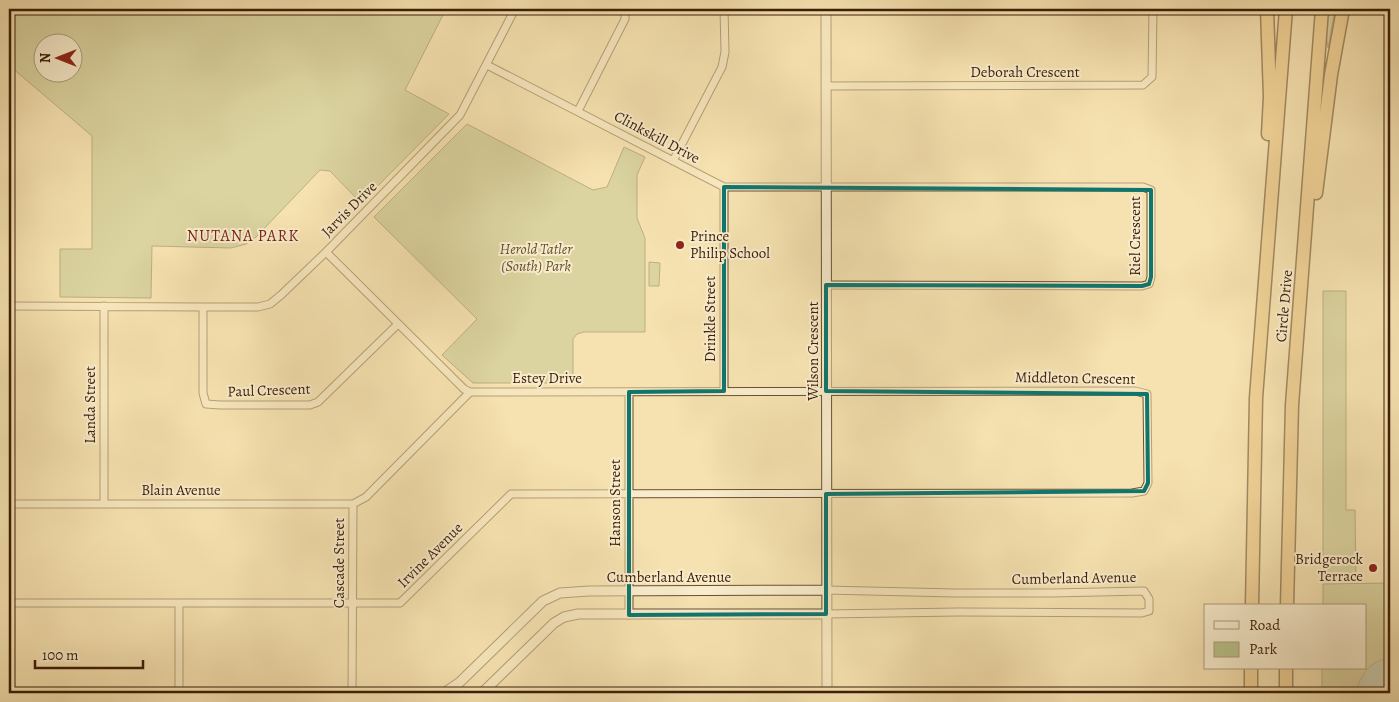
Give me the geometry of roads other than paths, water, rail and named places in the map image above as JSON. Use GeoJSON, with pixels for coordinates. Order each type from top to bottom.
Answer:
{"type":"FeatureCollection","features":[{"type":"Feature","properties":{"kind":"highway"},"geometry":{"type":"LineString","coordinates":[[1262,328],[1270,96],[1267,9]]}},
{"type":"Feature","properties":{"kind":"highway","name":"Circle Drive"},"geometry":{"type":"LineString","coordinates":[[1252,604],[1256,398],[1286,9]]}},
{"type":"Feature","properties":{"kind":"highway","name":"Circle Drive"},"geometry":{"type":"LineString","coordinates":[[1287,604],[1292,405],[1322,9]]}},
{"type":"Feature","properties":{"kind":"highway"},"geometry":{"type":"LineString","coordinates":[[1298,324],[1331,75],[1342,9]]}},
{"type":"Feature","properties":{"kind":"highway"},"geometry":{"type":"LineString","coordinates":[[1251,670],[1251,693]]}},
{"type":"Feature","properties":{"kind":"highway"},"geometry":{"type":"LineString","coordinates":[[1286,670],[1286,693]]}},
{"type":"Feature","properties":{"kind":"street","name":"Jarvis Drive"},"geometry":{"type":"LineString","coordinates":[[9,306],[204,308],[258,307],[270,304],[326,252],[460,115],[516,9]]}},
{"type":"Feature","properties":{"kind":"street"},"geometry":{"type":"LineString","coordinates":[[578,111],[625,19],[625,9]]}},
{"type":"Feature","properties":{"kind":"street"},"geometry":{"type":"LineString","coordinates":[[674,161],[722,68],[724,9]]}},
{"type":"Feature","properties":{"kind":"street","name":"Wilson Crescent"},"geometry":{"type":"LineString","coordinates":[[826,9],[826,693]]}},
{"type":"Feature","properties":{"kind":"street","name":"Deborah Crescent"},"geometry":{"type":"LineString","coordinates":[[826,86],[1143,85],[1152,77],[1153,9]]}},
{"type":"Feature","properties":{"kind":"street","name":"Clinkskill Drive"},"geometry":{"type":"LineString","coordinates":[[487,65],[724,187],[826,187]]}},
{"type":"Feature","properties":{"kind":"street","name":"Drinkle Street"},"geometry":{"type":"LineString","coordinates":[[724,187],[724,391]]}},
{"type":"Feature","properties":{"kind":"street","name":"Riel Crescent"},"geometry":{"type":"LineString","coordinates":[[826,187],[1143,187],[1151,190],[1151,277],[1149,284],[1142,286],[826,286]]}},
{"type":"Feature","properties":{"kind":"street"},"geometry":{"type":"LineString","coordinates":[[326,252],[464,389],[470,392]]}},
{"type":"Feature","properties":{"kind":"street","name":"Landa Street"},"geometry":{"type":"LineString","coordinates":[[104,306],[104,504]]}},
{"type":"Feature","properties":{"kind":"street","name":"Paul Crescent"},"geometry":{"type":"LineString","coordinates":[[204,308],[203,393],[206,404],[220,406],[310,406],[318,402],[398,324]]}},
{"type":"Feature","properties":{"kind":"street","name":"Middleton Crescent"},"geometry":{"type":"LineString","coordinates":[[826,392],[1135,391],[1147,394],[1148,483],[1144,491],[1132,494],[826,494]]}},
{"type":"Feature","properties":{"kind":"street","name":"Estey Drive"},"geometry":{"type":"LineString","coordinates":[[470,392],[826,392]]}},
{"type":"Feature","properties":{"kind":"street","name":"Cascade Street"},"geometry":{"type":"LineString","coordinates":[[352,693],[353,504],[366,497],[470,392]]}},
{"type":"Feature","properties":{"kind":"street","name":"Hanson Street"},"geometry":{"type":"LineString","coordinates":[[629,392],[629,615]]}},
{"type":"Feature","properties":{"kind":"street","name":"Irvine Avenue"},"geometry":{"type":"LineString","coordinates":[[9,602],[179,604],[400,603],[511,494],[826,494]]}},
{"type":"Feature","properties":{"kind":"street","name":"Blain Avenue"},"geometry":{"type":"LineString","coordinates":[[9,504],[353,504]]}},
{"type":"Feature","properties":{"kind":"street","name":"Cumberland Avenue"},"geometry":{"type":"LineString","coordinates":[[445,693],[460,682],[543,601],[560,593],[826,590],[964,594],[1144,590],[1149,599],[1148,611],[1142,613],[578,614],[564,617],[554,623],[482,693]]}},
{"type":"Feature","properties":{"kind":"street"},"geometry":{"type":"LineString","coordinates":[[179,604],[179,693]]}},
{"type":"Feature","properties":{"kind":"water"},"geometry":{"type":"Polygon","coordinates":[[[1390,658],[1390,693],[1354,693],[1371,665],[1390,658]]]}},
{"type":"Feature","properties":{"kind":"place","name":"Prince Philip School"},"geometry":{"type":"Point","coordinates":[680,245]}},
{"type":"Feature","properties":{"kind":"place","name":"Bridgerock Terrace"},"geometry":{"type":"Point","coordinates":[1373,568]}},
{"type":"Feature","properties":{"kind":"district","name":"NUTANA PARK"},"geometry":{"type":"Point","coordinates":[243,236]}},
{"type":"Feature","properties":{"kind":"park label","name":"Herold Tatler (South) Park"},"geometry":{"type":"Point","coordinates":[536,258]}}]}
